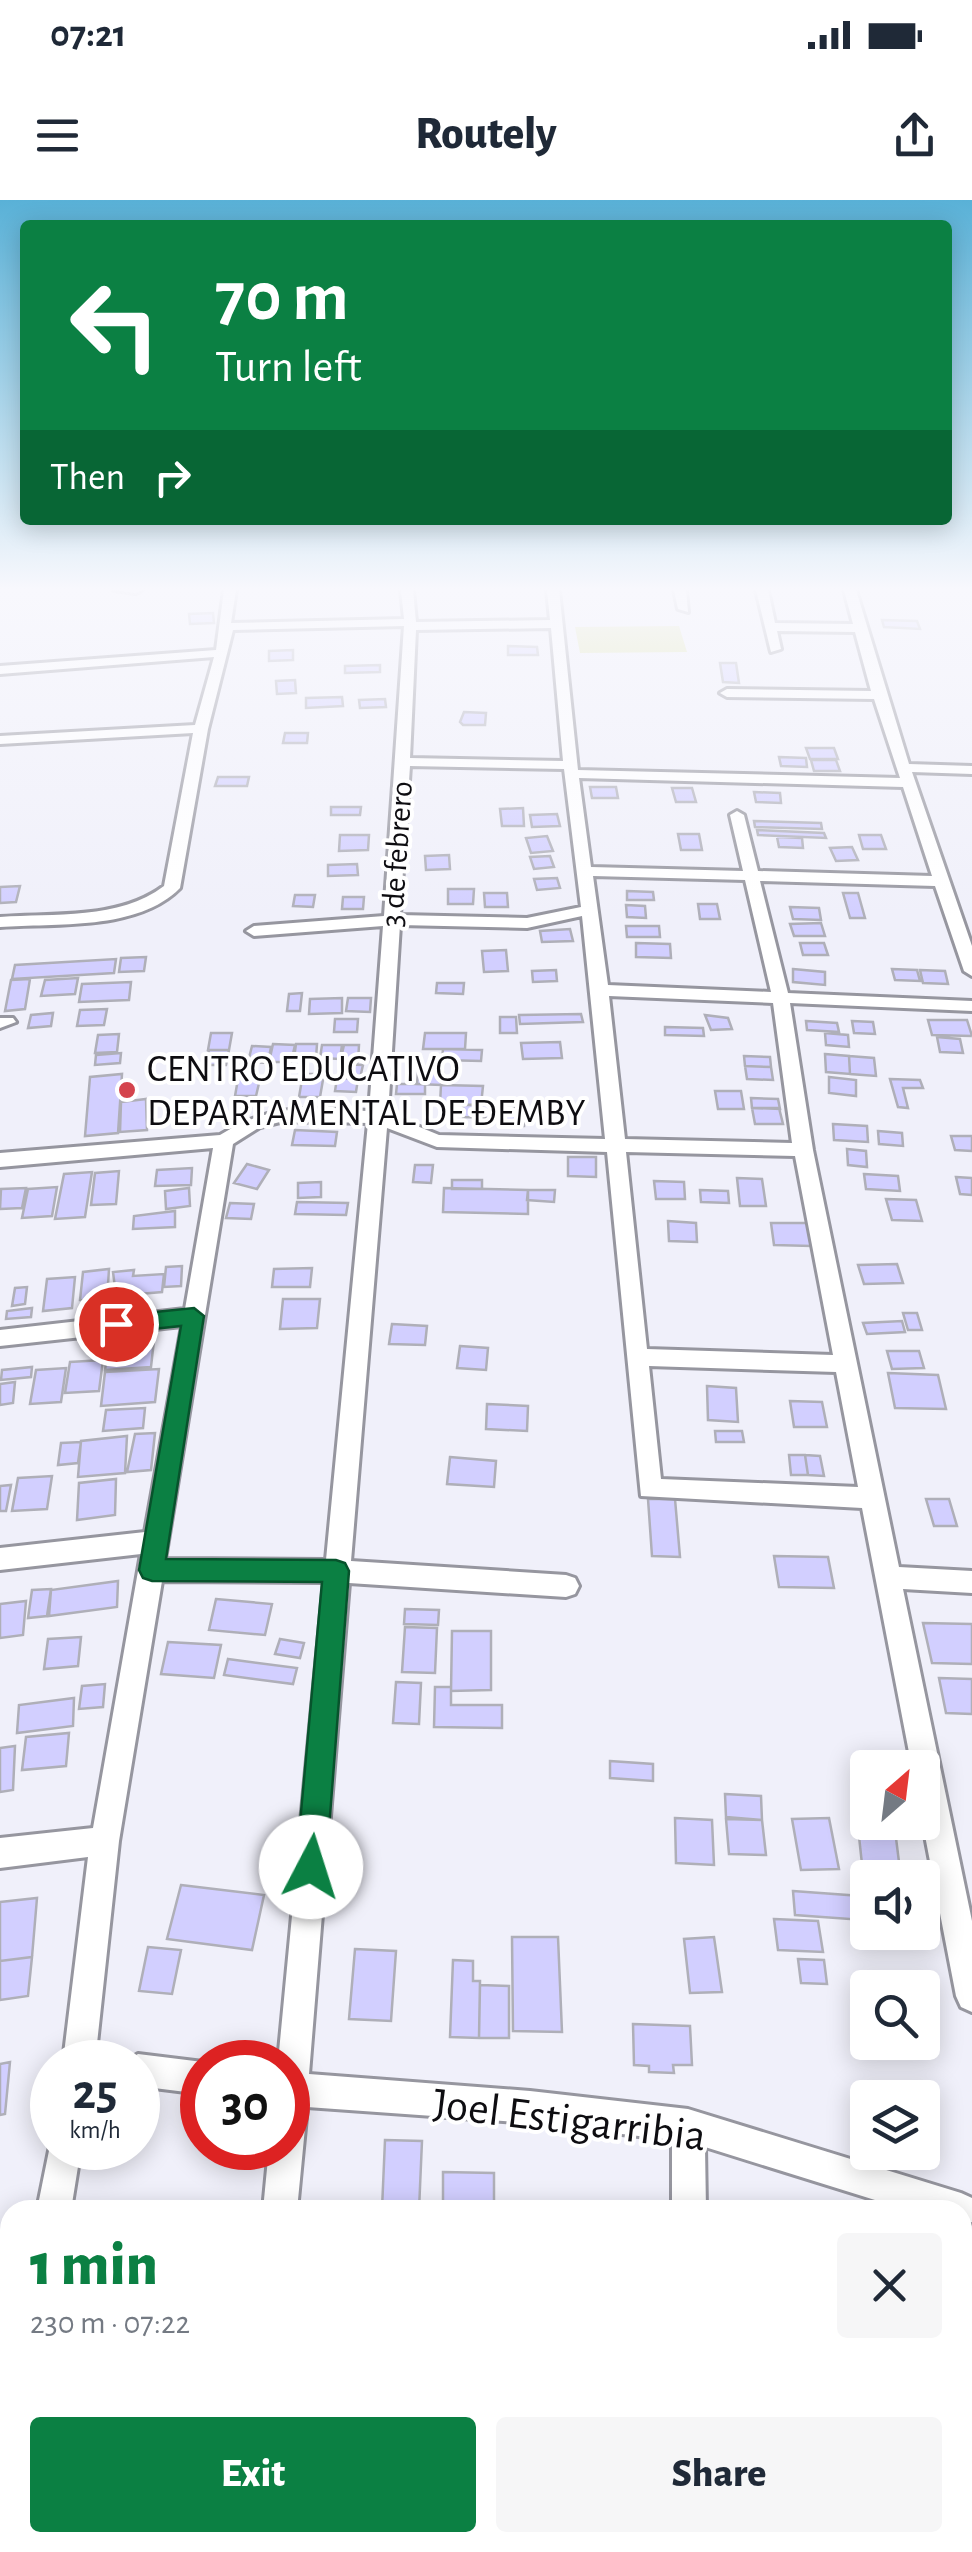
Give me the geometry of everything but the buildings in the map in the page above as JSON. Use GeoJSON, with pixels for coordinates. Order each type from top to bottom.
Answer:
{"type":"FeatureCollection","features":[{"type":"Feature","properties":{"kind":"street"},"geometry":{"type":"LineString","coordinates":[[0,922],[140,909],[162,899],[172,888],[207,700]]}},
{"type":"Feature","properties":{"kind":"street","name":"3 de febrero"},"geometry":{"type":"LineString","coordinates":[[336,1571],[378,1117],[406,700]]}},
{"type":"Feature","properties":{"kind":"street"},"geometry":{"type":"LineString","coordinates":[[564,700],[600,990],[650,1489],[871,1498]]}},
{"type":"Feature","properties":{"kind":"street"},"geometry":{"type":"LineString","coordinates":[[881,700],[972,971]]}},
{"type":"Feature","properties":{"kind":"street"},"geometry":{"type":"LineString","coordinates":[[0,740],[201,729]]}},
{"type":"Feature","properties":{"kind":"street"},"geometry":{"type":"LineString","coordinates":[[402,762],[571,770],[906,775],[972,770]]}},
{"type":"Feature","properties":{"kind":"street"},"geometry":{"type":"LineString","coordinates":[[738,815],[781,1000],[804,1150],[845,1364],[972,1996]]}},
{"type":"Feature","properties":{"kind":"street"},"geometry":{"type":"LineString","coordinates":[[583,871],[942,881]]}},
{"type":"Feature","properties":{"kind":"street"},"geometry":{"type":"LineString","coordinates":[[254,931],[392,920],[527,924],[588,910]]}},
{"type":"Feature","properties":{"kind":"street"},"geometry":{"type":"LineString","coordinates":[[600,990],[972,1006]]}},
{"type":"Feature","properties":{"kind":"street"},"geometry":{"type":"LineString","coordinates":[[0,1160],[224,1141],[254,1122],[284,1116],[378,1117],[437,1142],[804,1150]]}},
{"type":"Feature","properties":{"kind":"street"},"geometry":{"type":"LineString","coordinates":[[82,2040],[105,1840],[224,1141]]}},
{"type":"Feature","properties":{"kind":"street"},"geometry":{"type":"LineString","coordinates":[[0,1338],[194,1316]]}},
{"type":"Feature","properties":{"kind":"street"},"geometry":{"type":"LineString","coordinates":[[637,1358],[845,1364]]}},
{"type":"Feature","properties":{"kind":"street"},"geometry":{"type":"LineString","coordinates":[[0,1559],[154,1542]]}},
{"type":"Feature","properties":{"kind":"street"},"geometry":{"type":"LineString","coordinates":[[152,1570],[336,1571],[566,1586]]}},
{"type":"Feature","properties":{"kind":"street"},"geometry":{"type":"LineString","coordinates":[[294,2040],[336,1571]]}},
{"type":"Feature","properties":{"kind":"street"},"geometry":{"type":"LineString","coordinates":[[886,1577],[972,1582]]}},
{"type":"Feature","properties":{"kind":"street"},"geometry":{"type":"LineString","coordinates":[[0,1854],[105,1840]]}},
{"type":"Feature","properties":{"kind":"street","name":"Joel Estigarribia"},"geometry":{"type":"LineString","coordinates":[[310,2090],[530,2107],[688,2125],[930,2200]]}},
{"type":"Feature","properties":{"kind":"street"},"geometry":{"type":"LineString","coordinates":[[688,2125],[689,2200]]}},
{"type":"Feature","properties":{"kind":"street"},"geometry":{"type":"LineString","coordinates":[[56,2200],[60,2170]]}},
{"type":"Feature","properties":{"kind":"street"},"geometry":{"type":"LineString","coordinates":[[281,2200],[284,2170]]}},
{"type":"Feature","properties":{"kind":"place","name":"CENTRO EDUCATIVO DEPARTAMENTAL DE ÐEMBY"},"geometry":{"type":"Point","coordinates":[127,1090]}},
{"type":"Feature","properties":{"kind":"route"},"geometry":{"type":"LineString","coordinates":[[116,1324],[194,1316],[152,1570],[336,1571],[311,1867]]}}]}
